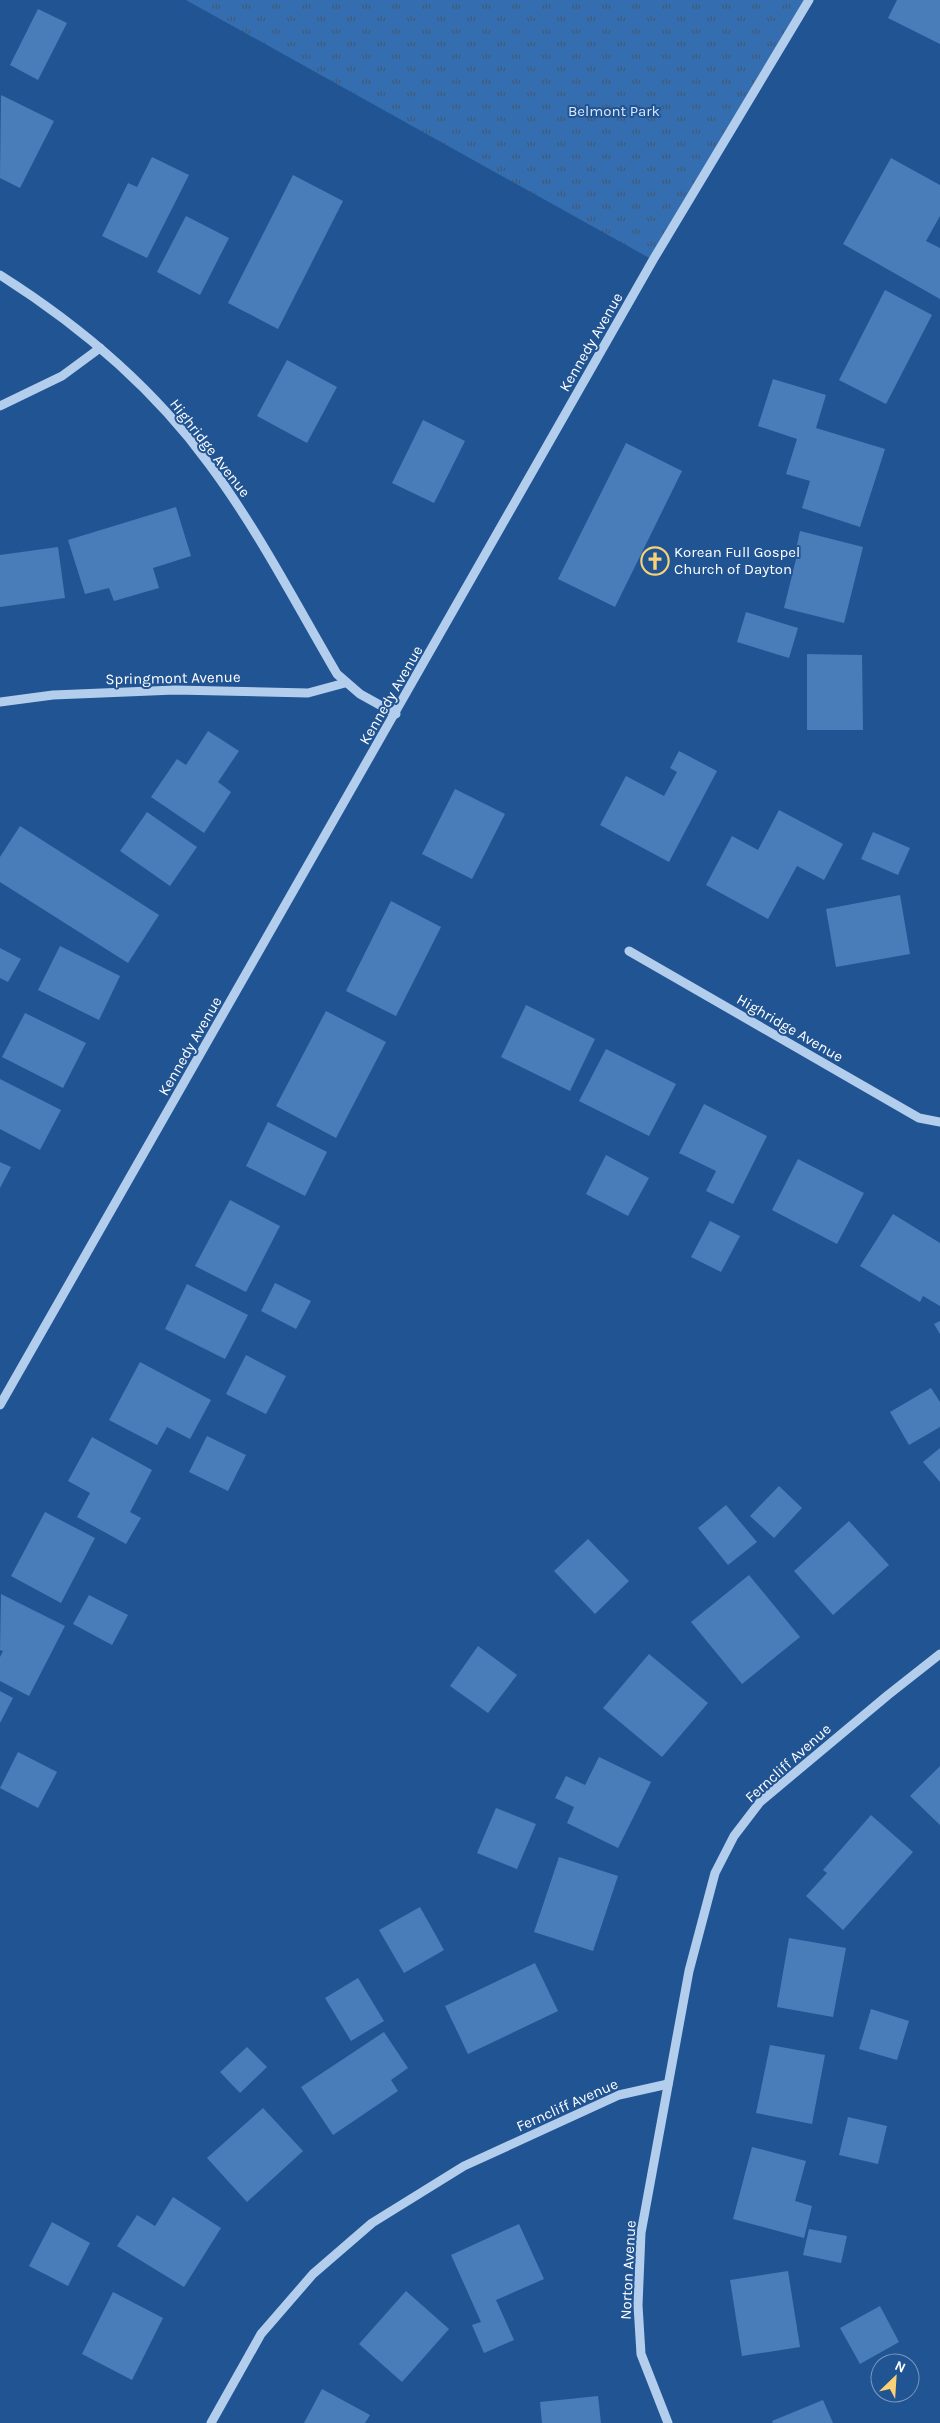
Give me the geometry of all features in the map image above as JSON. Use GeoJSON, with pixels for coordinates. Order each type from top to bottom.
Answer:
{"type":"FeatureCollection","features":[{"type":"Feature","properties":{"kind":"street","name":"Kennedy Avenue"},"geometry":{"type":"LineString","coordinates":[[0,1405],[654,260],[809,0]]}},
{"type":"Feature","properties":{"kind":"street","name":"Highridge Avenue"},"geometry":{"type":"LineString","coordinates":[[0,275],[68,322],[100,348],[149,394],[208,463],[242,510],[337,674],[345,683],[360,694],[396,714]]}},
{"type":"Feature","properties":{"kind":"street"},"geometry":{"type":"LineString","coordinates":[[0,406],[62,376],[100,348]]}},
{"type":"Feature","properties":{"kind":"street","name":"Springmont Avenue"},"geometry":{"type":"LineString","coordinates":[[0,702],[53,695],[175,690],[308,693],[345,683]]}},
{"type":"Feature","properties":{"kind":"street","name":"Highridge Avenue"},"geometry":{"type":"LineString","coordinates":[[629,951],[919,1118],[940,1122]]}},
{"type":"Feature","properties":{"kind":"street","name":"Ferncliff Avenue"},"geometry":{"type":"LineString","coordinates":[[211,2423],[261,2334],[313,2274],[372,2222],[464,2166],[619,2095],[668,2084],[689,1971],[710,1890],[715,1873],[734,1836],[760,1802],[940,1654]]}},
{"type":"Feature","properties":{"kind":"street","name":"Norton Avenue"},"geometry":{"type":"LineString","coordinates":[[668,2084],[641,2233],[638,2305],[641,2354],[668,2423]]}},
{"type":"Feature","properties":{"kind":"green space","name":"Belmont Park"},"geometry":{"type":"Polygon","coordinates":[[[186,0],[809,0],[653,260],[186,0]]]}},
{"type":"Feature","properties":{"kind":"building"},"geometry":{"type":"Polygon","coordinates":[[[897,0],[940,0],[940,44],[888,18],[897,0]]]}},
{"type":"Feature","properties":{"kind":"building"},"geometry":{"type":"Polygon","coordinates":[[[38,9],[67,23],[38,80],[10,65],[38,9]]]}},
{"type":"Feature","properties":{"kind":"building"},"geometry":{"type":"Polygon","coordinates":[[[1,95],[54,121],[20,188],[0,178],[1,95]]]}},
{"type":"Feature","properties":{"kind":"building"},"geometry":{"type":"Polygon","coordinates":[[[152,157],[189,175],[147,258],[102,236],[128,183],[137,187],[152,157]]]}},
{"type":"Feature","properties":{"kind":"building"},"geometry":{"type":"Polygon","coordinates":[[[891,158],[940,185],[940,216],[926,241],[940,248],[940,299],[843,244],[891,158]]]}},
{"type":"Feature","properties":{"kind":"building"},"geometry":{"type":"Polygon","coordinates":[[[293,175],[343,201],[278,329],[228,303],[293,175]]]}},
{"type":"Feature","properties":{"kind":"building"},"geometry":{"type":"Polygon","coordinates":[[[186,216],[229,238],[200,295],[157,272],[186,216]]]}},
{"type":"Feature","properties":{"kind":"building"},"geometry":{"type":"Polygon","coordinates":[[[885,290],[932,315],[886,404],[839,380],[885,290]]]}},
{"type":"Feature","properties":{"kind":"building"},"geometry":{"type":"Polygon","coordinates":[[[287,360],[337,387],[307,443],[257,416],[287,360]]]}},
{"type":"Feature","properties":{"kind":"building"},"geometry":{"type":"Polygon","coordinates":[[[773,379],[826,395],[816,428],[885,449],[860,527],[802,508],[810,481],[786,474],[797,439],[758,426],[773,379]]]}},
{"type":"Feature","properties":{"kind":"building"},"geometry":{"type":"Polygon","coordinates":[[[423,420],[465,441],[434,503],[392,483],[423,420]]]}},
{"type":"Feature","properties":{"kind":"building"},"geometry":{"type":"Polygon","coordinates":[[[626,443],[682,471],[615,607],[558,579],[626,443]]]}},
{"type":"Feature","properties":{"kind":"building"},"geometry":{"type":"Polygon","coordinates":[[[176,507],[191,556],[153,568],[159,588],[114,601],[109,588],[85,594],[68,540],[176,507]]]}},
{"type":"Feature","properties":{"kind":"building"},"geometry":{"type":"Polygon","coordinates":[[[800,531],[863,547],[844,623],[784,608],[797,555],[795,554],[800,531]]]}},
{"type":"Feature","properties":{"kind":"building"},"geometry":{"type":"Polygon","coordinates":[[[58,547],[65,598],[0,607],[0,555],[58,547]]]}},
{"type":"Feature","properties":{"kind":"building"},"geometry":{"type":"Polygon","coordinates":[[[746,612],[798,628],[789,658],[737,642],[746,612]]]}},
{"type":"Feature","properties":{"kind":"building"},"geometry":{"type":"Polygon","coordinates":[[[807,654],[862,655],[863,730],[807,730],[807,654]]]}},
{"type":"Feature","properties":{"kind":"building"},"geometry":{"type":"Polygon","coordinates":[[[208,731],[239,751],[218,782],[231,792],[204,833],[151,797],[177,759],[186,765],[208,731]]]}},
{"type":"Feature","properties":{"kind":"building"},"geometry":{"type":"Polygon","coordinates":[[[679,751],[717,771],[669,862],[600,825],[626,776],[664,796],[677,772],[670,768],[679,751]]]}},
{"type":"Feature","properties":{"kind":"building"},"geometry":{"type":"Polygon","coordinates":[[[455,789],[505,814],[472,879],[422,854],[455,789]]]}},
{"type":"Feature","properties":{"kind":"building"},"geometry":{"type":"Polygon","coordinates":[[[779,810],[843,844],[824,880],[797,866],[768,919],[706,885],[732,836],[758,850],[779,810]]]}},
{"type":"Feature","properties":{"kind":"building"},"geometry":{"type":"Polygon","coordinates":[[[147,812],[197,847],[170,886],[120,851],[147,812]]]}},
{"type":"Feature","properties":{"kind":"building"},"geometry":{"type":"Polygon","coordinates":[[[20,826],[159,915],[128,963],[0,882],[0,857],[20,826]]]}},
{"type":"Feature","properties":{"kind":"building"},"geometry":{"type":"Polygon","coordinates":[[[873,832],[910,848],[898,875],[861,859],[873,832]]]}},
{"type":"Feature","properties":{"kind":"building"},"geometry":{"type":"Polygon","coordinates":[[[900,895],[910,954],[836,967],[826,909],[900,895]]]}},
{"type":"Feature","properties":{"kind":"building"},"geometry":{"type":"Polygon","coordinates":[[[391,901],[441,927],[396,1016],[346,991],[391,901]]]}},
{"type":"Feature","properties":{"kind":"building"},"geometry":{"type":"Polygon","coordinates":[[[60,946],[120,976],[99,1020],[38,990],[60,946]]]}},
{"type":"Feature","properties":{"kind":"building"},"geometry":{"type":"Polygon","coordinates":[[[0,948],[21,959],[8,982],[0,978],[0,948]]]}},
{"type":"Feature","properties":{"kind":"building"},"geometry":{"type":"Polygon","coordinates":[[[526,1005],[595,1039],[570,1091],[501,1057],[526,1005]]]}},
{"type":"Feature","properties":{"kind":"building"},"geometry":{"type":"Polygon","coordinates":[[[326,1011],[386,1042],[336,1138],[276,1106],[326,1011]]]}},
{"type":"Feature","properties":{"kind":"building"},"geometry":{"type":"Polygon","coordinates":[[[25,1013],[86,1043],[63,1088],[2,1057],[25,1013]]]}},
{"type":"Feature","properties":{"kind":"building"},"geometry":{"type":"Polygon","coordinates":[[[606,1049],[676,1084],[649,1136],[579,1101],[606,1049]]]}},
{"type":"Feature","properties":{"kind":"building"},"geometry":{"type":"Polygon","coordinates":[[[0,1079],[61,1110],[40,1150],[0,1129],[0,1079]]]}},
{"type":"Feature","properties":{"kind":"building"},"geometry":{"type":"Polygon","coordinates":[[[704,1104],[767,1136],[733,1204],[706,1191],[716,1171],[679,1153],[704,1104]]]}},
{"type":"Feature","properties":{"kind":"building"},"geometry":{"type":"Polygon","coordinates":[[[268,1122],[327,1152],[305,1196],[246,1166],[268,1122]]]}},
{"type":"Feature","properties":{"kind":"building"},"geometry":{"type":"Polygon","coordinates":[[[606,1155],[649,1178],[628,1216],[586,1194],[606,1155]]]}},
{"type":"Feature","properties":{"kind":"building"},"geometry":{"type":"Polygon","coordinates":[[[798,1159],[864,1193],[837,1244],[772,1210],[798,1159]]]}},
{"type":"Feature","properties":{"kind":"building"},"geometry":{"type":"Polygon","coordinates":[[[0,1162],[11,1167],[0,1188],[0,1162]]]}},
{"type":"Feature","properties":{"kind":"building"},"geometry":{"type":"Polygon","coordinates":[[[230,1200],[280,1226],[246,1292],[195,1266],[230,1200]]]}},
{"type":"Feature","properties":{"kind":"building"},"geometry":{"type":"Polygon","coordinates":[[[893,1214],[940,1243],[940,1306],[923,1296],[920,1302],[860,1266],[893,1214]]]}},
{"type":"Feature","properties":{"kind":"building"},"geometry":{"type":"Polygon","coordinates":[[[710,1221],[740,1236],[721,1272],[691,1257],[710,1221]]]}},
{"type":"Feature","properties":{"kind":"building"},"geometry":{"type":"Polygon","coordinates":[[[275,1283],[311,1301],[296,1329],[261,1311],[275,1283]]]}},
{"type":"Feature","properties":{"kind":"building"},"geometry":{"type":"Polygon","coordinates":[[[187,1284],[248,1315],[225,1359],[165,1329],[187,1284]]]}},
{"type":"Feature","properties":{"kind":"building"},"geometry":{"type":"Polygon","coordinates":[[[940,1321],[940,1334],[934,1324],[940,1321]]]}},
{"type":"Feature","properties":{"kind":"building"},"geometry":{"type":"Polygon","coordinates":[[[246,1355],[286,1376],[266,1414],[226,1394],[246,1355]]]}},
{"type":"Feature","properties":{"kind":"building"},"geometry":{"type":"Polygon","coordinates":[[[140,1362],[211,1400],[190,1439],[167,1427],[157,1445],[109,1420],[140,1362]]]}},
{"type":"Feature","properties":{"kind":"building"},"geometry":{"type":"Polygon","coordinates":[[[931,1388],[940,1402],[940,1427],[909,1445],[890,1412],[931,1388]]]}},
{"type":"Feature","properties":{"kind":"building"},"geometry":{"type":"Polygon","coordinates":[[[207,1436],[246,1455],[228,1491],[189,1472],[207,1436]]]}},
{"type":"Feature","properties":{"kind":"building"},"geometry":{"type":"Polygon","coordinates":[[[92,1437],[152,1470],[130,1512],[141,1518],[126,1544],[77,1517],[90,1493],[68,1481],[92,1437]]]}},
{"type":"Feature","properties":{"kind":"building"},"geometry":{"type":"Polygon","coordinates":[[[940,1448],[940,1482],[923,1462],[940,1448]]]}},
{"type":"Feature","properties":{"kind":"building"},"geometry":{"type":"Polygon","coordinates":[[[779,1486],[802,1508],[774,1538],[750,1516],[779,1486]]]}},
{"type":"Feature","properties":{"kind":"building"},"geometry":{"type":"Polygon","coordinates":[[[726,1505],[757,1542],[728,1565],[698,1528],[726,1505]]]}},
{"type":"Feature","properties":{"kind":"building"},"geometry":{"type":"Polygon","coordinates":[[[45,1512],[95,1538],[61,1603],[11,1576],[45,1512]]]}},
{"type":"Feature","properties":{"kind":"building"},"geometry":{"type":"Polygon","coordinates":[[[849,1521],[889,1565],[833,1615],[794,1571],[849,1521]]]}},
{"type":"Feature","properties":{"kind":"building"},"geometry":{"type":"Polygon","coordinates":[[[588,1539],[629,1581],[595,1614],[554,1571],[588,1539]]]}},
{"type":"Feature","properties":{"kind":"building"},"geometry":{"type":"Polygon","coordinates":[[[749,1575],[800,1637],[742,1684],[691,1622],[749,1575]]]}},
{"type":"Feature","properties":{"kind":"building"},"geometry":{"type":"Polygon","coordinates":[[[1,1594],[65,1626],[29,1696],[0,1681],[0,1657],[3,1651],[0,1650],[1,1594]]]}},
{"type":"Feature","properties":{"kind":"building"},"geometry":{"type":"Polygon","coordinates":[[[89,1595],[128,1615],[112,1645],[73,1624],[89,1595]]]}},
{"type":"Feature","properties":{"kind":"building"},"geometry":{"type":"Polygon","coordinates":[[[478,1646],[517,1675],[488,1713],[450,1686],[478,1646]]]}},
{"type":"Feature","properties":{"kind":"building"},"geometry":{"type":"Polygon","coordinates":[[[649,1654],[708,1703],[662,1757],[603,1708],[649,1654]]]}},
{"type":"Feature","properties":{"kind":"building"},"geometry":{"type":"Polygon","coordinates":[[[0,1691],[13,1698],[0,1723],[0,1691]]]}},
{"type":"Feature","properties":{"kind":"building"},"geometry":{"type":"Polygon","coordinates":[[[18,1752],[57,1772],[38,1808],[0,1788],[18,1752]]]}},
{"type":"Feature","properties":{"kind":"building"},"geometry":{"type":"Polygon","coordinates":[[[599,1757],[651,1782],[618,1848],[567,1823],[574,1807],[555,1798],[566,1776],[585,1785],[599,1757]]]}},
{"type":"Feature","properties":{"kind":"building"},"geometry":{"type":"Polygon","coordinates":[[[940,1766],[940,1825],[910,1796],[940,1766]]]}},
{"type":"Feature","properties":{"kind":"building"},"geometry":{"type":"Polygon","coordinates":[[[496,1808],[536,1824],[517,1869],[477,1853],[496,1808]]]}},
{"type":"Feature","properties":{"kind":"building"},"geometry":{"type":"Polygon","coordinates":[[[871,1815],[913,1852],[843,1930],[806,1896],[827,1873],[823,1870],[871,1815]]]}},
{"type":"Feature","properties":{"kind":"building"},"geometry":{"type":"Polygon","coordinates":[[[559,1857],[618,1876],[593,1951],[534,1932],[559,1857]]]}},
{"type":"Feature","properties":{"kind":"building"},"geometry":{"type":"Polygon","coordinates":[[[420,1907],[444,1950],[404,1973],[379,1930],[420,1907]]]}},
{"type":"Feature","properties":{"kind":"building"},"geometry":{"type":"Polygon","coordinates":[[[789,1938],[846,1948],[833,2017],[777,2007],[789,1938]]]}},
{"type":"Feature","properties":{"kind":"building"},"geometry":{"type":"Polygon","coordinates":[[[535,1963],[558,2011],[468,2054],[445,2006],[535,1963]]]}},
{"type":"Feature","properties":{"kind":"building"},"geometry":{"type":"Polygon","coordinates":[[[358,1978],[384,2021],[351,2041],[325,1998],[358,1978]]]}},
{"type":"Feature","properties":{"kind":"building"},"geometry":{"type":"Polygon","coordinates":[[[871,2009],[909,2021],[897,2060],[859,2049],[871,2009]]]}},
{"type":"Feature","properties":{"kind":"building"},"geometry":{"type":"Polygon","coordinates":[[[384,2032],[408,2068],[391,2080],[398,2091],[333,2135],[301,2087],[384,2032]]]}},
{"type":"Feature","properties":{"kind":"building"},"geometry":{"type":"Polygon","coordinates":[[[770,2045],[825,2055],[812,2124],[756,2113],[770,2045]]]}},
{"type":"Feature","properties":{"kind":"building"},"geometry":{"type":"Polygon","coordinates":[[[247,2047],[267,2067],[240,2093],[220,2072],[247,2047]]]}},
{"type":"Feature","properties":{"kind":"building"},"geometry":{"type":"Polygon","coordinates":[[[263,2108],[303,2151],[247,2202],[207,2158],[263,2108]]]}},
{"type":"Feature","properties":{"kind":"building"},"geometry":{"type":"Polygon","coordinates":[[[848,2117],[887,2126],[878,2164],[839,2155],[848,2117]]]}},
{"type":"Feature","properties":{"kind":"building"},"geometry":{"type":"Polygon","coordinates":[[[752,2147],[806,2161],[795,2201],[812,2206],[804,2238],[733,2219],[752,2147]]]}},
{"type":"Feature","properties":{"kind":"building"},"geometry":{"type":"Polygon","coordinates":[[[173,2197],[221,2228],[184,2287],[117,2246],[137,2215],[155,2226],[173,2197]]]}},
{"type":"Feature","properties":{"kind":"building"},"geometry":{"type":"Polygon","coordinates":[[[52,2222],[90,2243],[68,2286],[29,2266],[52,2222]]]}},
{"type":"Feature","properties":{"kind":"building"},"geometry":{"type":"Polygon","coordinates":[[[519,2224],[544,2279],[496,2300],[514,2340],[484,2353],[472,2325],[481,2322],[451,2255],[519,2224]]]}},
{"type":"Feature","properties":{"kind":"building"},"geometry":{"type":"Polygon","coordinates":[[[809,2229],[847,2236],[841,2263],[803,2255],[809,2229]]]}},
{"type":"Feature","properties":{"kind":"building"},"geometry":{"type":"Polygon","coordinates":[[[788,2271],[800,2347],[742,2356],[730,2280],[788,2271]]]}},
{"type":"Feature","properties":{"kind":"building"},"geometry":{"type":"Polygon","coordinates":[[[406,2291],[449,2329],[402,2382],[359,2344],[406,2291]]]}},
{"type":"Feature","properties":{"kind":"building"},"geometry":{"type":"Polygon","coordinates":[[[113,2292],[163,2318],[132,2380],[82,2354],[113,2292]]]}},
{"type":"Feature","properties":{"kind":"building"},"geometry":{"type":"Polygon","coordinates":[[[880,2306],[899,2342],[880,2353],[870,2353],[870,2358],[860,2364],[840,2328],[880,2306]]]}},
{"type":"Feature","properties":{"kind":"building"},"geometry":{"type":"Polygon","coordinates":[[[322,2389],[370,2415],[365,2423],[304,2423],[322,2389]]]}},
{"type":"Feature","properties":{"kind":"building"},"geometry":{"type":"Polygon","coordinates":[[[598,2396],[601,2423],[542,2423],[540,2402],[598,2396]]]}},
{"type":"Feature","properties":{"kind":"building"},"geometry":{"type":"Polygon","coordinates":[[[823,2400],[833,2423],[773,2423],[772,2421],[823,2400]]]}},
{"type":"Feature","properties":{"kind":"place","name":"Korean Full Gospel Church of Dayton"},"geometry":{"type":"Point","coordinates":[655,561]}}]}
